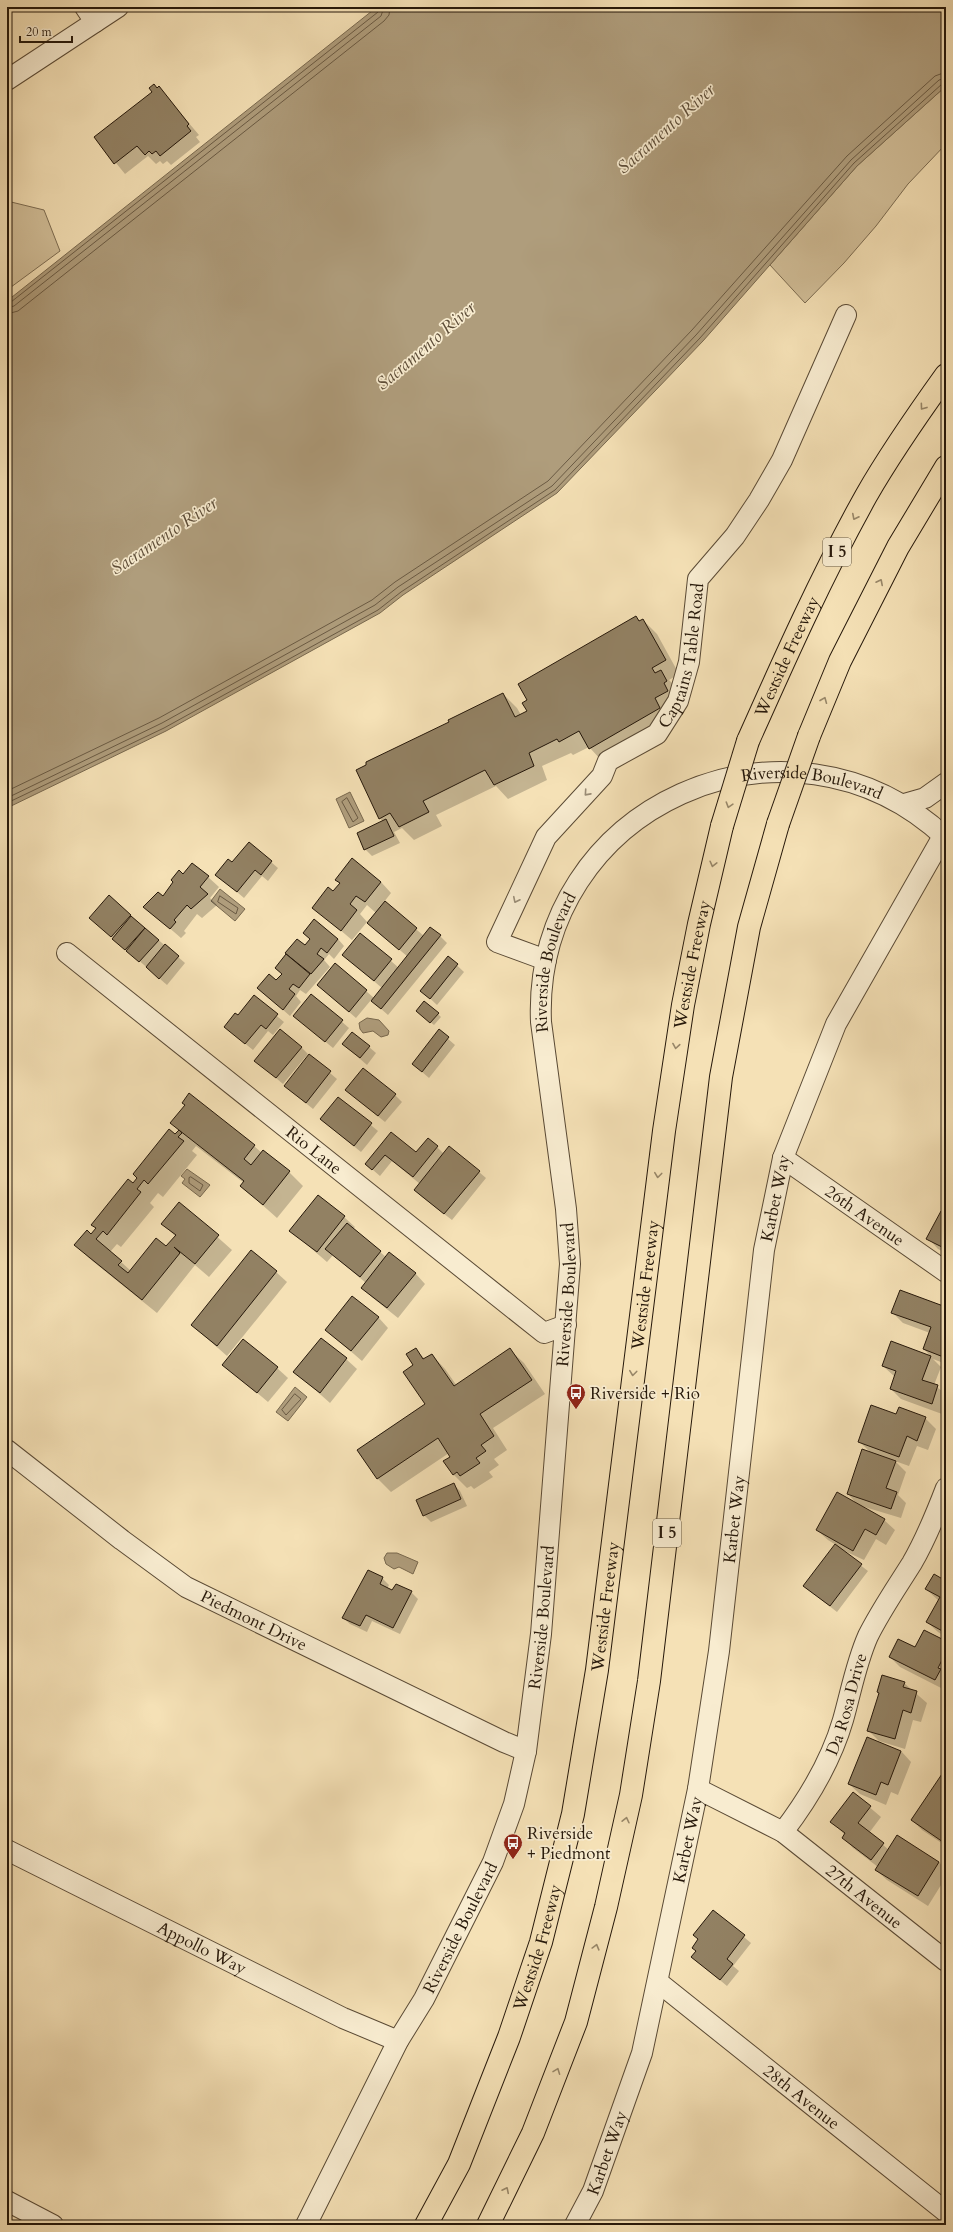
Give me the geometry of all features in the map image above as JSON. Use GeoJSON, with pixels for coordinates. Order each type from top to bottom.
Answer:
{"type":"FeatureCollection","features":[{"type":"Feature","properties":{"kind":"highway","name":"Westside Freeway"},"geometry":{"type":"LineString","coordinates":[[426,2225],[458,2164],[509,2037],[541,1942],[574,1814],[597,1670],[664,1131],[682,1006],[722,826],[748,741],[798,629],[866,496],[916,416],[946,375]]}},
{"type":"Feature","properties":{"kind":"highway","name":"I 5"},"geometry":{"type":"LineString","coordinates":[[488,2225],[533,2133],[576,2022],[606,1907],[631,1795],[649,1681],[721,1077],[749,926],[778,824],[809,736],[840,661],[898,547],[946,467]]}},
{"type":"Feature","properties":{"kind":"street"},"geometry":{"type":"LineString","coordinates":[[7,80],[90,15],[118,7]]}},
{"type":"Feature","properties":{"kind":"street","name":"Captains Table Road"},"geometry":{"type":"LineString","coordinates":[[546,960],[496,942],[546,837],[602,776],[608,761],[657,734],[678,701],[689,662],[698,578],[735,536],[759,500],[778,467],[846,315]]}},
{"type":"Feature","properties":{"kind":"street","name":"Riverside Boulevard"},"geometry":{"type":"LineString","coordinates":[[306,2225],[398,2041],[424,1999],[493,1862],[514,1804],[526,1750],[541,1634],[570,1264],[569,1239],[541,1022],[541,994],[546,960],[566,905],[585,873],[600,853],[633,822],[682,792],[704,783],[750,773],[780,771],[825,774],[845,779],[904,804],[945,835]]}},
{"type":"Feature","properties":{"kind":"street","name":"Riverside Boulevard"},"geometry":{"type":"LineString","coordinates":[[904,804],[925,798],[946,783]]}},
{"type":"Feature","properties":{"kind":"street","name":"Karbet Way"},"geometry":{"type":"LineString","coordinates":[[575,2225],[593,2191],[614,2136],[642,2053],[698,1789],[719,1650],[764,1250],[784,1158],[836,1024],[945,835]]}},
{"type":"Feature","properties":{"kind":"street","name":"Rio Lane"},"geometry":{"type":"LineString","coordinates":[[67,953],[544,1333],[566,1325]]}},
{"type":"Feature","properties":{"kind":"street","name":"26th Avenue"},"geometry":{"type":"LineString","coordinates":[[784,1158],[946,1272]]}},
{"type":"Feature","properties":{"kind":"street","name":"Piedmont Drive"},"geometry":{"type":"LineString","coordinates":[[7,1450],[122,1540],[186,1587],[504,1742],[526,1750]]}},
{"type":"Feature","properties":{"kind":"street","name":"Da Rosa Drive"},"geometry":{"type":"LineString","coordinates":[[784,1832],[815,1785],[832,1751],[843,1720],[855,1671],[868,1637],[887,1600],[912,1562],[932,1526],[946,1488]]}},
{"type":"Feature","properties":{"kind":"street"},"geometry":{"type":"LineString","coordinates":[[698,1789],[784,1832]]}},
{"type":"Feature","properties":{"kind":"street","name":"27th Avenue"},"geometry":{"type":"LineString","coordinates":[[784,1832],[942,1951]]}},
{"type":"Feature","properties":{"kind":"street","name":"Appollo Way"},"geometry":{"type":"LineString","coordinates":[[7,1850],[336,2014],[398,2041]]}},
{"type":"Feature","properties":{"kind":"street","name":"28th Avenue"},"geometry":{"type":"LineString","coordinates":[[658,1982],[946,2212]]}},
{"type":"Feature","properties":{"kind":"street"},"geometry":{"type":"LineString","coordinates":[[7,2202],[53,2225]]}},
{"type":"Feature","properties":{"kind":"shaded area"},"geometry":{"type":"Polygon","coordinates":[[[946,86],[946,144],[908,184],[876,226],[844,263],[805,303],[770,265],[857,166],[946,86]]]}},
{"type":"Feature","properties":{"kind":"shaded area"},"geometry":{"type":"Polygon","coordinates":[[[7,201],[44,210],[60,251],[7,290],[7,201]]]}},
{"type":"Feature","properties":{"kind":"water","name":"Sacramento River"},"geometry":{"type":"Polygon","coordinates":[[[377,7],[946,7],[946,86],[857,166],[703,341],[557,493],[403,595],[380,613],[166,731],[7,808],[7,301],[377,7]]]}},
{"type":"Feature","properties":{"kind":"water"},"geometry":{"type":"Polygon","coordinates":[[[350,792],[364,821],[349,828],[336,799],[350,792]]]}},
{"type":"Feature","properties":{"kind":"water"},"geometry":{"type":"Polygon","coordinates":[[[220,889],[245,909],[235,921],[211,901],[220,889]]]}},
{"type":"Feature","properties":{"kind":"water"},"geometry":{"type":"Polygon","coordinates":[[[367,1018],[379,1020],[389,1031],[388,1035],[381,1037],[373,1031],[363,1033],[360,1029],[359,1023],[367,1018]]]}},
{"type":"Feature","properties":{"kind":"water"},"geometry":{"type":"Polygon","coordinates":[[[187,1169],[210,1185],[200,1197],[182,1183],[185,1179],[181,1176],[187,1169]]]}},
{"type":"Feature","properties":{"kind":"water"},"geometry":{"type":"Polygon","coordinates":[[[295,1387],[307,1397],[288,1421],[276,1412],[295,1387]]]}},
{"type":"Feature","properties":{"kind":"water"},"geometry":{"type":"Polygon","coordinates":[[[387,1553],[397,1553],[418,1562],[413,1574],[399,1567],[394,1569],[386,1564],[384,1558],[387,1553]]]}},
{"type":"Feature","properties":{"kind":"building"},"geometry":{"type":"Polygon","coordinates":[[[154,84],[157,88],[159,86],[189,124],[187,126],[191,131],[160,156],[156,151],[152,154],[149,151],[145,155],[137,146],[114,164],[94,137],[152,92],[149,88],[154,84]]]}},
{"type":"Feature","properties":{"kind":"building"},"geometry":{"type":"Polygon","coordinates":[[[636,616],[639,621],[643,619],[666,660],[652,668],[655,673],[661,670],[667,681],[664,683],[668,691],[655,698],[660,708],[589,749],[579,731],[559,742],[557,739],[529,753],[534,766],[494,785],[485,770],[423,801],[429,812],[399,827],[390,813],[379,819],[356,770],[366,765],[366,762],[449,722],[448,720],[503,693],[515,717],[527,711],[522,703],[527,700],[518,684],[636,616]]]}},
{"type":"Feature","properties":{"kind":"building"},"geometry":{"type":"Polygon","coordinates":[[[386,819],[394,836],[364,850],[357,833],[386,819]]]}},
{"type":"Feature","properties":{"kind":"building"},"geometry":{"type":"Polygon","coordinates":[[[249,842],[272,861],[261,875],[255,870],[237,892],[215,875],[228,859],[232,862],[249,842]]]}},
{"type":"Feature","properties":{"kind":"building"},"geometry":{"type":"Polygon","coordinates":[[[352,858],[381,882],[365,902],[356,896],[350,904],[357,910],[341,931],[312,908],[328,887],[333,891],[340,883],[335,880],[352,858]]]}},
{"type":"Feature","properties":{"kind":"building"},"geometry":{"type":"Polygon","coordinates":[[[192,863],[209,876],[200,887],[208,894],[191,909],[187,905],[174,920],[176,922],[170,929],[143,907],[158,892],[163,896],[173,882],[171,880],[179,870],[183,874],[192,863]]]}},
{"type":"Feature","properties":{"kind":"building"},"geometry":{"type":"Polygon","coordinates":[[[109,895],[131,915],[111,937],[89,918],[109,895]]]}},
{"type":"Feature","properties":{"kind":"building"},"geometry":{"type":"Polygon","coordinates":[[[385,901],[417,928],[399,950],[367,923],[385,901]]]}},
{"type":"Feature","properties":{"kind":"building"},"geometry":{"type":"Polygon","coordinates":[[[131,916],[145,928],[125,950],[112,939],[131,916]]]}},
{"type":"Feature","properties":{"kind":"building"},"geometry":{"type":"Polygon","coordinates":[[[314,919],[338,939],[327,953],[321,948],[317,954],[324,959],[311,974],[285,953],[297,939],[305,945],[310,939],[303,933],[314,919]]]}},
{"type":"Feature","properties":{"kind":"building"},"geometry":{"type":"Polygon","coordinates":[[[430,927],[441,935],[381,1009],[371,1001],[430,927]]]}},
{"type":"Feature","properties":{"kind":"building"},"geometry":{"type":"Polygon","coordinates":[[[145,928],[159,940],[139,962],[126,951],[145,928]]]}},
{"type":"Feature","properties":{"kind":"building"},"geometry":{"type":"Polygon","coordinates":[[[360,933],[392,959],[374,981],[342,955],[360,933]]]}},
{"type":"Feature","properties":{"kind":"building"},"geometry":{"type":"Polygon","coordinates":[[[165,944],[179,956],[159,979],[146,967],[165,944]]]}},
{"type":"Feature","properties":{"kind":"building"},"geometry":{"type":"Polygon","coordinates":[[[286,954],[310,974],[299,988],[293,984],[289,989],[295,994],[283,1010],[257,988],[269,974],[276,980],[282,974],[275,968],[286,954]]]}},
{"type":"Feature","properties":{"kind":"building"},"geometry":{"type":"Polygon","coordinates":[[[448,956],[458,964],[430,999],[420,991],[448,956]]]}},
{"type":"Feature","properties":{"kind":"building"},"geometry":{"type":"Polygon","coordinates":[[[335,963],[367,990],[349,1012],[317,985],[335,963]]]}},
{"type":"Feature","properties":{"kind":"building"},"geometry":{"type":"Polygon","coordinates":[[[311,994],[343,1020],[325,1042],[293,1016],[311,994]]]}},
{"type":"Feature","properties":{"kind":"building"},"geometry":{"type":"Polygon","coordinates":[[[254,995],[278,1014],[266,1029],[261,1025],[245,1044],[224,1027],[235,1013],[238,1015],[254,995]]]}},
{"type":"Feature","properties":{"kind":"building"},"geometry":{"type":"Polygon","coordinates":[[[424,1001],[439,1013],[430,1023],[416,1011],[424,1001]]]}},
{"type":"Feature","properties":{"kind":"building"},"geometry":{"type":"Polygon","coordinates":[[[280,1029],[302,1047],[276,1078],[254,1061],[280,1029]]]}},
{"type":"Feature","properties":{"kind":"building"},"geometry":{"type":"Polygon","coordinates":[[[439,1029],[449,1037],[422,1072],[412,1064],[439,1029]]]}},
{"type":"Feature","properties":{"kind":"building"},"geometry":{"type":"Polygon","coordinates":[[[352,1032],[370,1046],[360,1058],[342,1044],[352,1032]]]}},
{"type":"Feature","properties":{"kind":"building"},"geometry":{"type":"Polygon","coordinates":[[[309,1054],[331,1071],[306,1103],[284,1086],[309,1054]]]}},
{"type":"Feature","properties":{"kind":"building"},"geometry":{"type":"Polygon","coordinates":[[[363,1068],[396,1094],[378,1116],[345,1090],[363,1068]]]}},
{"type":"Feature","properties":{"kind":"building"},"geometry":{"type":"Polygon","coordinates":[[[189,1093],[255,1145],[244,1159],[251,1165],[263,1150],[290,1171],[263,1205],[240,1186],[244,1181],[170,1123],[185,1105],[182,1103],[189,1093]]]}},
{"type":"Feature","properties":{"kind":"building"},"geometry":{"type":"Polygon","coordinates":[[[338,1097],[372,1123],[354,1146],[320,1119],[338,1097]]]}},
{"type":"Feature","properties":{"kind":"building"},"geometry":{"type":"Polygon","coordinates":[[[169,1129],[175,1134],[179,1130],[182,1133],[178,1137],[184,1141],[148,1184],[144,1180],[137,1189],[141,1192],[107,1235],[103,1231],[96,1239],[122,1261],[118,1265],[128,1273],[156,1238],[166,1246],[176,1235],[161,1224],[179,1202],[219,1235],[195,1264],[174,1247],[180,1253],[142,1300],[74,1245],[87,1230],[91,1234],[96,1228],[91,1225],[128,1179],[133,1183],[137,1178],[133,1174],[169,1129]]]}},
{"type":"Feature","properties":{"kind":"building"},"geometry":{"type":"Polygon","coordinates":[[[391,1132],[416,1152],[428,1138],[438,1146],[413,1177],[385,1155],[372,1170],[365,1164],[391,1132]]]}},
{"type":"Feature","properties":{"kind":"building"},"geometry":{"type":"Polygon","coordinates":[[[449,1146],[480,1171],[444,1214],[414,1190],[449,1146]]]}},
{"type":"Feature","properties":{"kind":"building"},"geometry":{"type":"Polygon","coordinates":[[[318,1195],[345,1216],[317,1252],[289,1231],[318,1195]]]}},
{"type":"Feature","properties":{"kind":"building"},"geometry":{"type":"Polygon","coordinates":[[[941,1211],[946,1214],[946,1249],[926,1239],[941,1211]]]}},
{"type":"Feature","properties":{"kind":"building"},"geometry":{"type":"Polygon","coordinates":[[[347,1223],[381,1251],[360,1277],[325,1249],[347,1223]]]}},
{"type":"Feature","properties":{"kind":"building"},"geometry":{"type":"Polygon","coordinates":[[[251,1250],[277,1271],[217,1346],[191,1325],[251,1250]]]}},
{"type":"Feature","properties":{"kind":"building"},"geometry":{"type":"Polygon","coordinates":[[[389,1252],[416,1273],[387,1308],[361,1288],[389,1252]]]}},
{"type":"Feature","properties":{"kind":"building"},"geometry":{"type":"Polygon","coordinates":[[[900,1290],[946,1307],[946,1358],[923,1349],[931,1327],[891,1313],[900,1290]]]}},
{"type":"Feature","properties":{"kind":"building"},"geometry":{"type":"Polygon","coordinates":[[[352,1296],[379,1317],[351,1351],[325,1330],[352,1296]]]}},
{"type":"Feature","properties":{"kind":"building"},"geometry":{"type":"Polygon","coordinates":[[[321,1338],[347,1358],[320,1393],[293,1372],[321,1338]]]}},
{"type":"Feature","properties":{"kind":"building"},"geometry":{"type":"Polygon","coordinates":[[[243,1339],[278,1367],[257,1393],[222,1365],[243,1339]]]}},
{"type":"Feature","properties":{"kind":"building"},"geometry":{"type":"Polygon","coordinates":[[[891,1341],[931,1356],[922,1380],[938,1385],[932,1404],[890,1389],[896,1371],[882,1366],[891,1341]]]}},
{"type":"Feature","properties":{"kind":"building"},"geometry":{"type":"Polygon","coordinates":[[[416,1348],[423,1359],[432,1354],[454,1386],[510,1348],[532,1380],[480,1414],[494,1436],[481,1445],[486,1451],[476,1458],[480,1463],[460,1476],[457,1472],[453,1475],[443,1461],[450,1457],[438,1438],[377,1479],[357,1450],[425,1404],[403,1372],[413,1365],[406,1354],[416,1348]]]}},
{"type":"Feature","properties":{"kind":"building"},"geometry":{"type":"Polygon","coordinates":[[[871,1405],[896,1414],[899,1407],[926,1417],[917,1441],[907,1436],[899,1457],[858,1442],[871,1405]]]}},
{"type":"Feature","properties":{"kind":"building"},"geometry":{"type":"Polygon","coordinates":[[[862,1449],[896,1461],[886,1488],[897,1492],[891,1509],[847,1494],[862,1449]]]}},
{"type":"Feature","properties":{"kind":"building"},"geometry":{"type":"Polygon","coordinates":[[[454,1483],[461,1499],[423,1516],[416,1500],[454,1483]]]}},
{"type":"Feature","properties":{"kind":"building"},"geometry":{"type":"Polygon","coordinates":[[[837,1492],[885,1519],[876,1535],[865,1529],[853,1551],[816,1530],[837,1492]]]}},
{"type":"Feature","properties":{"kind":"building"},"geometry":{"type":"Polygon","coordinates":[[[835,1544],[862,1564],[830,1606],[803,1586],[835,1544]]]}},
{"type":"Feature","properties":{"kind":"building"},"geometry":{"type":"Polygon","coordinates":[[[946,1553],[946,1566],[942,1564],[946,1553]]]}},
{"type":"Feature","properties":{"kind":"building"},"geometry":{"type":"Polygon","coordinates":[[[368,1570],[383,1577],[380,1584],[392,1590],[396,1584],[412,1591],[393,1628],[366,1615],[360,1626],[342,1618],[368,1570]]]}},
{"type":"Feature","properties":{"kind":"building"},"geometry":{"type":"Polygon","coordinates":[[[934,1574],[946,1581],[946,1633],[926,1622],[940,1597],[925,1589],[934,1574]]]}},
{"type":"Feature","properties":{"kind":"building"},"geometry":{"type":"Polygon","coordinates":[[[924,1630],[946,1641],[946,1652],[938,1668],[941,1669],[935,1680],[889,1657],[898,1639],[915,1647],[924,1630]]]}},
{"type":"Feature","properties":{"kind":"building"},"geometry":{"type":"Polygon","coordinates":[[[882,1675],[905,1682],[903,1687],[917,1691],[911,1713],[903,1710],[895,1739],[867,1731],[879,1693],[877,1692],[882,1675]]]}},
{"type":"Feature","properties":{"kind":"building"},"geometry":{"type":"Polygon","coordinates":[[[867,1737],[901,1751],[888,1785],[881,1782],[876,1795],[848,1784],[867,1737]]]}},
{"type":"Feature","properties":{"kind":"building"},"geometry":{"type":"Polygon","coordinates":[[[946,1768],[946,1838],[943,1842],[911,1820],[946,1768]]]}},
{"type":"Feature","properties":{"kind":"building"},"geometry":{"type":"Polygon","coordinates":[[[853,1792],[871,1806],[858,1823],[884,1843],[871,1860],[842,1838],[845,1833],[830,1822],[853,1792]]]}},
{"type":"Feature","properties":{"kind":"building"},"geometry":{"type":"Polygon","coordinates":[[[897,1835],[939,1862],[918,1896],[875,1870],[897,1835]]]}},
{"type":"Feature","properties":{"kind":"building"},"geometry":{"type":"Polygon","coordinates":[[[713,1910],[745,1935],[727,1959],[733,1964],[720,1980],[691,1957],[696,1951],[692,1948],[698,1939],[693,1935],[713,1910]]]}},
{"type":"Feature","properties":{"kind":"place","name":"Riverside + Rio"},"geometry":{"type":"Point","coordinates":[576,1410]}},
{"type":"Feature","properties":{"kind":"place","name":"Riverside + Piedmont"},"geometry":{"type":"Point","coordinates":[513,1860]}}]}
